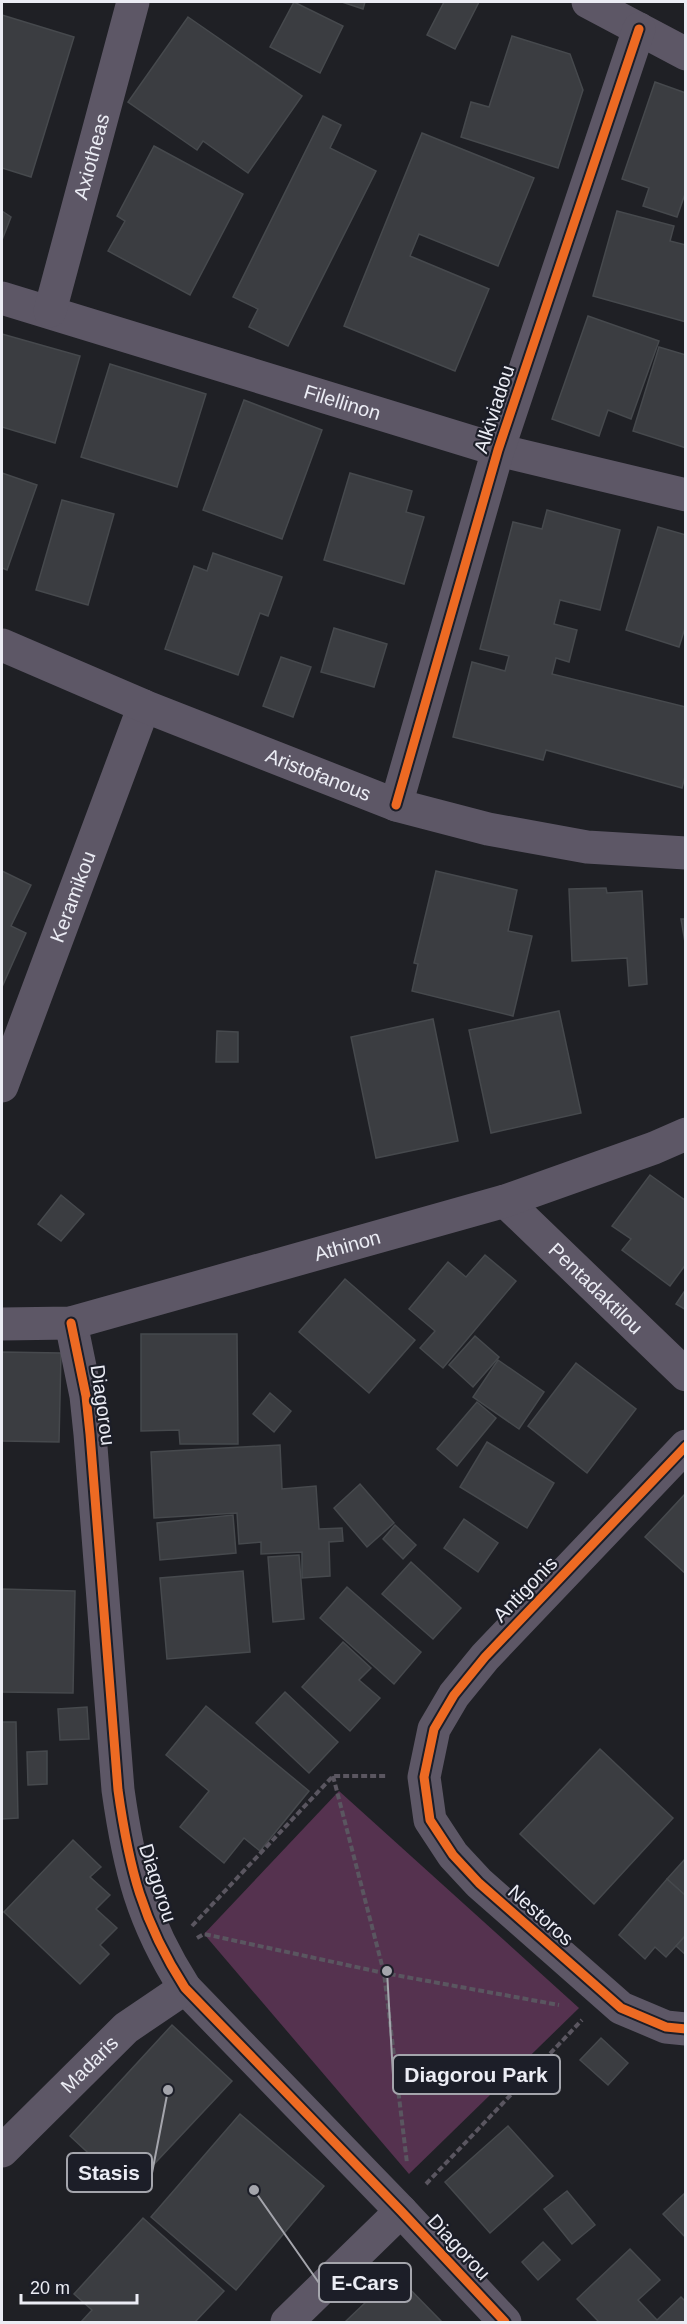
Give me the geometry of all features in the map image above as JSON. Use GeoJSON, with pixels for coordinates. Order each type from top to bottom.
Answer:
{"type":"FeatureCollection","features":[{"type":"Feature","properties":{"kind":"street","name":"Axiotheas"},"geometry":{"type":"LineString","coordinates":[[50,311],[133,2]]}},
{"type":"Feature","properties":{"kind":"street"},"geometry":{"type":"LineString","coordinates":[[588,2],[686,54]]}},
{"type":"Feature","properties":{"kind":"street","name":"Alkiviadou"},"geometry":{"type":"LineString","coordinates":[[396,804],[498,450],[639,29]]}},
{"type":"Feature","properties":{"kind":"street","name":"Filellinon"},"geometry":{"type":"LineString","coordinates":[[2,298],[498,450],[686,495]]}},
{"type":"Feature","properties":{"kind":"street","name":"Aristofanous"},"geometry":{"type":"LineString","coordinates":[[2,645],[144,706],[396,804],[488,829],[587,847],[686,853]]}},
{"type":"Feature","properties":{"kind":"street","name":"Keramikou"},"geometry":{"type":"LineString","coordinates":[[2,1086],[144,706]]}},
{"type":"Feature","properties":{"kind":"street","name":"Athinon"},"geometry":{"type":"LineString","coordinates":[[2,1324],[71,1323],[505,1201],[654,1148],[686,1134]]}},
{"type":"Feature","properties":{"kind":"street","name":"Pentadaktilou"},"geometry":{"type":"LineString","coordinates":[[505,1201],[686,1375]]}},
{"type":"Feature","properties":{"kind":"street","name":"Diagorou"},"geometry":{"type":"LineString","coordinates":[[71,1323],[86,1396],[90,1434],[118,1790],[125,1834],[141,1902],[165,1955],[185,1988],[505,2322]]}},
{"type":"Feature","properties":{"kind":"street","name":"Antigonis"},"geometry":{"type":"LineString","coordinates":[[424,1777],[434,1730],[454,1695],[484,1657],[686,1446]]}},
{"type":"Feature","properties":{"kind":"street","name":"Nestoros"},"geometry":{"type":"LineString","coordinates":[[424,1777],[430,1820],[453,1856],[607,2008],[666,2027],[686,2029]]}},
{"type":"Feature","properties":{"kind":"street","name":"Madaris"},"geometry":{"type":"LineString","coordinates":[[2,2151],[126,2028],[185,1988]]}},
{"type":"Feature","properties":{"kind":"street"},"geometry":{"type":"LineString","coordinates":[[287,2322],[401,2211]]}},
{"type":"Feature","properties":{"kind":"path"},"geometry":{"type":"LineString","coordinates":[[333,1776],[384,1973],[409,2174],[401,2211]]}},
{"type":"Feature","properties":{"kind":"path"},"geometry":{"type":"LineString","coordinates":[[165,1955],[333,1776],[424,1777]]}},
{"type":"Feature","properties":{"kind":"path"},"geometry":{"type":"LineString","coordinates":[[165,1955],[204,1934],[384,1973],[579,2008],[607,2008]]}},
{"type":"Feature","properties":{"kind":"path"},"geometry":{"type":"LineString","coordinates":[[401,2211],[607,2008]]}},
{"type":"Feature","properties":{"kind":"shaded area"},"geometry":{"type":"Polygon","coordinates":[[[339,1791],[579,2008],[409,2174],[204,1934],[339,1791]]]}},
{"type":"Feature","properties":{"kind":"building"},"geometry":{"type":"Polygon","coordinates":[[[294,2],[343,26],[320,73],[270,47],[294,2]]]}},
{"type":"Feature","properties":{"kind":"building"},"geometry":{"type":"Polygon","coordinates":[[[342,2],[365,2],[363,9],[342,2]]]}},
{"type":"Feature","properties":{"kind":"building"},"geometry":{"type":"Polygon","coordinates":[[[444,2],[479,2],[455,49],[427,35],[444,2]]]}},
{"type":"Feature","properties":{"kind":"building"},"geometry":{"type":"Polygon","coordinates":[[[2,15],[74,37],[31,177],[2,168],[2,15]]]}},
{"type":"Feature","properties":{"kind":"building"},"geometry":{"type":"Polygon","coordinates":[[[188,17],[302,96],[248,173],[203,141],[197,150],[128,102],[188,17]]]}},
{"type":"Feature","properties":{"kind":"building"},"geometry":{"type":"Polygon","coordinates":[[[512,36],[570,54],[583,90],[558,168],[461,137],[471,102],[489,107],[512,36]]]}},
{"type":"Feature","properties":{"kind":"building"},"geometry":{"type":"Polygon","coordinates":[[[655,82],[686,93],[686,191],[677,217],[643,206],[649,188],[622,179],[655,82]]]}},
{"type":"Feature","properties":{"kind":"building"},"geometry":{"type":"Polygon","coordinates":[[[323,116],[341,125],[330,148],[376,171],[288,346],[249,327],[258,309],[233,297],[323,116]]]}},
{"type":"Feature","properties":{"kind":"building"},"geometry":{"type":"Polygon","coordinates":[[[422,133],[534,178],[498,266],[419,234],[410,256],[489,289],[455,371],[344,326],[422,133]]]}},
{"type":"Feature","properties":{"kind":"building"},"geometry":{"type":"Polygon","coordinates":[[[154,146],[243,194],[190,295],[108,251],[125,221],[117,216],[154,146]]]}},
{"type":"Feature","properties":{"kind":"building"},"geometry":{"type":"Polygon","coordinates":[[[2,211],[11,217],[2,240],[2,211]]]}},
{"type":"Feature","properties":{"kind":"building"},"geometry":{"type":"Polygon","coordinates":[[[617,211],[674,226],[670,241],[686,245],[686,322],[593,296],[617,211]]]}},
{"type":"Feature","properties":{"kind":"building"},"geometry":{"type":"Polygon","coordinates":[[[588,316],[659,341],[631,419],[608,410],[599,436],[552,419],[588,316]]]}},
{"type":"Feature","properties":{"kind":"building"},"geometry":{"type":"Polygon","coordinates":[[[2,334],[80,356],[55,443],[2,427],[2,334]]]}},
{"type":"Feature","properties":{"kind":"building"},"geometry":{"type":"Polygon","coordinates":[[[659,347],[686,355],[686,448],[633,431],[659,347]]]}},
{"type":"Feature","properties":{"kind":"building"},"geometry":{"type":"Polygon","coordinates":[[[110,364],[206,394],[177,487],[81,457],[110,364]]]}},
{"type":"Feature","properties":{"kind":"building"},"geometry":{"type":"Polygon","coordinates":[[[244,400],[322,430],[282,539],[203,510],[244,400]]]}},
{"type":"Feature","properties":{"kind":"building"},"geometry":{"type":"Polygon","coordinates":[[[2,473],[37,485],[7,570],[2,568],[2,473]]]}},
{"type":"Feature","properties":{"kind":"building"},"geometry":{"type":"Polygon","coordinates":[[[350,473],[412,491],[406,512],[424,517],[404,584],[324,560],[350,473]]]}},
{"type":"Feature","properties":{"kind":"building"},"geometry":{"type":"Polygon","coordinates":[[[62,500],[114,514],[88,605],[36,590],[62,500]]]}},
{"type":"Feature","properties":{"kind":"building"},"geometry":{"type":"Polygon","coordinates":[[[547,510],[620,530],[600,610],[560,600],[554,624],[577,630],[569,662],[556,658],[552,674],[686,707],[686,773],[682,788],[546,750],[543,760],[453,737],[472,662],[505,671],[509,656],[480,649],[513,522],[542,529],[547,510]]]}},
{"type":"Feature","properties":{"kind":"building"},"geometry":{"type":"Polygon","coordinates":[[[658,527],[686,535],[686,625],[679,647],[626,630],[658,527]]]}},
{"type":"Feature","properties":{"kind":"building"},"geometry":{"type":"Polygon","coordinates":[[[213,553],[282,577],[268,616],[260,613],[238,675],[165,649],[194,566],[207,571],[213,553]]]}},
{"type":"Feature","properties":{"kind":"building"},"geometry":{"type":"Polygon","coordinates":[[[334,628],[387,644],[374,687],[321,672],[334,628]]]}},
{"type":"Feature","properties":{"kind":"building"},"geometry":{"type":"Polygon","coordinates":[[[281,657],[311,667],[293,717],[263,706],[281,657]]]}},
{"type":"Feature","properties":{"kind":"building"},"geometry":{"type":"Polygon","coordinates":[[[2,871],[31,885],[11,926],[26,933],[2,987],[2,871]]]}},
{"type":"Feature","properties":{"kind":"building"},"geometry":{"type":"Polygon","coordinates":[[[436,871],[517,890],[508,931],[532,936],[513,1016],[412,991],[418,964],[414,963],[436,871]]]}},
{"type":"Feature","properties":{"kind":"building"},"geometry":{"type":"Polygon","coordinates":[[[606,888],[607,893],[642,891],[647,984],[629,986],[627,958],[572,961],[569,889],[606,888]]]}},
{"type":"Feature","properties":{"kind":"building"},"geometry":{"type":"Polygon","coordinates":[[[681,919],[686,919],[686,948],[681,919]]]}},
{"type":"Feature","properties":{"kind":"building"},"geometry":{"type":"Polygon","coordinates":[[[559,1011],[581,1113],[491,1133],[469,1030],[559,1011]]]}},
{"type":"Feature","properties":{"kind":"building"},"geometry":{"type":"Polygon","coordinates":[[[433,1019],[458,1141],[376,1158],[351,1037],[433,1019]]]}},
{"type":"Feature","properties":{"kind":"building"},"geometry":{"type":"Polygon","coordinates":[[[217,1031],[238,1032],[238,1062],[216,1062],[217,1031]]]}},
{"type":"Feature","properties":{"kind":"building"},"geometry":{"type":"Polygon","coordinates":[[[650,1175],[686,1201],[686,1264],[670,1286],[622,1250],[631,1239],[612,1226],[650,1175]]]}},
{"type":"Feature","properties":{"kind":"building"},"geometry":{"type":"Polygon","coordinates":[[[61,1195],[84,1214],[61,1241],[38,1224],[61,1195]]]}},
{"type":"Feature","properties":{"kind":"building"},"geometry":{"type":"Polygon","coordinates":[[[485,1255],[516,1281],[443,1368],[420,1348],[435,1331],[409,1309],[448,1262],[466,1277],[485,1255]]]}},
{"type":"Feature","properties":{"kind":"building"},"geometry":{"type":"Polygon","coordinates":[[[345,1279],[415,1340],[369,1393],[299,1332],[345,1279]]]}},
{"type":"Feature","properties":{"kind":"building"},"geometry":{"type":"Polygon","coordinates":[[[686,1289],[686,1310],[676,1304],[686,1289]]]}},
{"type":"Feature","properties":{"kind":"building"},"geometry":{"type":"Polygon","coordinates":[[[141,1334],[237,1334],[238,1444],[180,1444],[179,1430],[141,1431],[141,1334]]]}},
{"type":"Feature","properties":{"kind":"building"},"geometry":{"type":"Polygon","coordinates":[[[475,1336],[499,1357],[473,1387],[449,1365],[475,1336]]]}},
{"type":"Feature","properties":{"kind":"building"},"geometry":{"type":"Polygon","coordinates":[[[2,1352],[61,1353],[59,1442],[2,1441],[2,1352]]]}},
{"type":"Feature","properties":{"kind":"building"},"geometry":{"type":"Polygon","coordinates":[[[498,1360],[544,1392],[519,1429],[473,1397],[498,1360]]]}},
{"type":"Feature","properties":{"kind":"building"},"geometry":{"type":"Polygon","coordinates":[[[576,1363],[636,1409],[587,1473],[528,1426],[576,1363]]]}},
{"type":"Feature","properties":{"kind":"building"},"geometry":{"type":"Polygon","coordinates":[[[270,1393],[291,1411],[274,1432],[253,1414],[270,1393]]]}},
{"type":"Feature","properties":{"kind":"building"},"geometry":{"type":"Polygon","coordinates":[[[477,1402],[496,1418],[457,1466],[437,1449],[477,1402]]]}},
{"type":"Feature","properties":{"kind":"building"},"geometry":{"type":"Polygon","coordinates":[[[487,1442],[554,1483],[527,1528],[460,1487],[487,1442]]]}},
{"type":"Feature","properties":{"kind":"building"},"geometry":{"type":"Polygon","coordinates":[[[280,1445],[282,1489],[316,1486],[319,1529],[342,1528],[343,1541],[329,1542],[330,1576],[302,1578],[302,1552],[261,1554],[261,1542],[239,1544],[237,1513],[154,1518],[151,1452],[280,1445]]]}},
{"type":"Feature","properties":{"kind":"building"},"geometry":{"type":"Polygon","coordinates":[[[360,1484],[394,1523],[367,1547],[334,1508],[360,1484]]]}},
{"type":"Feature","properties":{"kind":"building"},"geometry":{"type":"Polygon","coordinates":[[[686,1493],[686,1574],[645,1537],[686,1493]]]}},
{"type":"Feature","properties":{"kind":"building"},"geometry":{"type":"Polygon","coordinates":[[[233,1515],[236,1553],[160,1560],[157,1523],[233,1515]]]}},
{"type":"Feature","properties":{"kind":"building"},"geometry":{"type":"Polygon","coordinates":[[[464,1519],[498,1543],[478,1572],[444,1548],[464,1519]]]}},
{"type":"Feature","properties":{"kind":"building"},"geometry":{"type":"Polygon","coordinates":[[[395,1525],[416,1545],[403,1559],[383,1539],[395,1525]]]}},
{"type":"Feature","properties":{"kind":"building"},"geometry":{"type":"Polygon","coordinates":[[[299,1555],[304,1619],[273,1622],[268,1557],[299,1555]]]}},
{"type":"Feature","properties":{"kind":"building"},"geometry":{"type":"Polygon","coordinates":[[[411,1562],[461,1608],[433,1639],[382,1594],[411,1562]]]}},
{"type":"Feature","properties":{"kind":"building"},"geometry":{"type":"Polygon","coordinates":[[[243,1571],[250,1652],[167,1659],[160,1578],[243,1571]]]}},
{"type":"Feature","properties":{"kind":"building"},"geometry":{"type":"Polygon","coordinates":[[[347,1587],[421,1652],[394,1684],[320,1618],[347,1587]]]}},
{"type":"Feature","properties":{"kind":"building"},"geometry":{"type":"Polygon","coordinates":[[[2,1589],[75,1591],[73,1693],[2,1692],[2,1589]]]}},
{"type":"Feature","properties":{"kind":"building"},"geometry":{"type":"Polygon","coordinates":[[[343,1642],[371,1668],[359,1680],[380,1698],[350,1731],[302,1687],[343,1642]]]}},
{"type":"Feature","properties":{"kind":"building"},"geometry":{"type":"Polygon","coordinates":[[[285,1692],[338,1742],[309,1773],[256,1723],[285,1692]]]}},
{"type":"Feature","properties":{"kind":"building"},"geometry":{"type":"Polygon","coordinates":[[[206,1706],[309,1791],[260,1851],[244,1838],[224,1863],[180,1827],[209,1791],[166,1755],[206,1706]]]}},
{"type":"Feature","properties":{"kind":"building"},"geometry":{"type":"Polygon","coordinates":[[[87,1707],[89,1739],[60,1740],[58,1709],[87,1707]]]}},
{"type":"Feature","properties":{"kind":"building"},"geometry":{"type":"Polygon","coordinates":[[[2,1722],[16,1722],[18,1818],[2,1819],[2,1722]]]}},
{"type":"Feature","properties":{"kind":"building"},"geometry":{"type":"Polygon","coordinates":[[[600,1749],[673,1818],[594,1904],[520,1834],[600,1749]]]}},
{"type":"Feature","properties":{"kind":"building"},"geometry":{"type":"Polygon","coordinates":[[[47,1751],[47,1784],[28,1785],[27,1752],[47,1751]]]}},
{"type":"Feature","properties":{"kind":"building"},"geometry":{"type":"Polygon","coordinates":[[[73,1840],[101,1867],[90,1877],[110,1895],[96,1909],[117,1928],[100,1945],[109,1954],[80,1984],[4,1912],[73,1840]]]}},
{"type":"Feature","properties":{"kind":"building"},"geometry":{"type":"Polygon","coordinates":[[[686,1858],[686,1896],[667,1879],[686,1858]]]}},
{"type":"Feature","properties":{"kind":"building"},"geometry":{"type":"Polygon","coordinates":[[[667,1879],[686,1896],[686,1935],[666,1957],[655,1947],[645,1959],[619,1935],[667,1879]]]}},
{"type":"Feature","properties":{"kind":"building"},"geometry":{"type":"Polygon","coordinates":[[[686,1935],[686,1955],[676,1946],[686,1935]]]}},
{"type":"Feature","properties":{"kind":"building"},"geometry":{"type":"Polygon","coordinates":[[[172,2025],[232,2081],[129,2191],[70,2136],[172,2025]]]}},
{"type":"Feature","properties":{"kind":"building"},"geometry":{"type":"Polygon","coordinates":[[[601,2038],[628,2063],[608,2085],[580,2060],[601,2038]]]}},
{"type":"Feature","properties":{"kind":"building"},"geometry":{"type":"Polygon","coordinates":[[[240,2114],[324,2186],[236,2290],[151,2217],[240,2114]]]}},
{"type":"Feature","properties":{"kind":"building"},"geometry":{"type":"Polygon","coordinates":[[[508,2126],[553,2176],[490,2233],[445,2182],[508,2126]]]}},
{"type":"Feature","properties":{"kind":"building"},"geometry":{"type":"Polygon","coordinates":[[[567,2191],[595,2225],[572,2244],[544,2209],[567,2191]]]}},
{"type":"Feature","properties":{"kind":"building"},"geometry":{"type":"Polygon","coordinates":[[[686,2192],[686,2238],[663,2214],[686,2192]]]}},
{"type":"Feature","properties":{"kind":"building"},"geometry":{"type":"Polygon","coordinates":[[[143,2218],[224,2291],[195,2322],[81,2322],[92,2310],[74,2294],[143,2218]]]}},
{"type":"Feature","properties":{"kind":"building"},"geometry":{"type":"Polygon","coordinates":[[[543,2242],[560,2260],[538,2280],[522,2262],[543,2242]]]}},
{"type":"Feature","properties":{"kind":"building"},"geometry":{"type":"Polygon","coordinates":[[[630,2249],[660,2280],[638,2300],[657,2320],[681,2297],[686,2302],[686,2322],[599,2322],[577,2299],[630,2249]]]}},
{"type":"Feature","properties":{"kind":"building"},"geometry":{"type":"Polygon","coordinates":[[[395,2274],[442,2322],[345,2322],[367,2301],[395,2274]]]}},
{"type":"Feature","properties":{"kind":"cycle path"},"geometry":{"type":"LineString","coordinates":[[396,805],[498,450],[639,29]]}},
{"type":"Feature","properties":{"kind":"cycle path"},"geometry":{"type":"LineString","coordinates":[[71,1323],[86,1396],[90,1434],[118,1790],[133,1869],[158,1940],[185,1988],[505,2322]]}},
{"type":"Feature","properties":{"kind":"cycle path"},"geometry":{"type":"LineString","coordinates":[[686,1446],[485,1657],[454,1695],[434,1729],[424,1777],[430,1820],[453,1855],[479,1883],[621,2008],[666,2027],[686,2029]]}},
{"type":"Feature","properties":{"kind":"place","name":"Diagorou Park"},"geometry":{"type":"Point","coordinates":[387,1971]}},
{"type":"Feature","properties":{"kind":"place","name":"Stasis"},"geometry":{"type":"Point","coordinates":[168,2090]}},
{"type":"Feature","properties":{"kind":"place","name":"E-Cars"},"geometry":{"type":"Point","coordinates":[254,2190]}}]}
